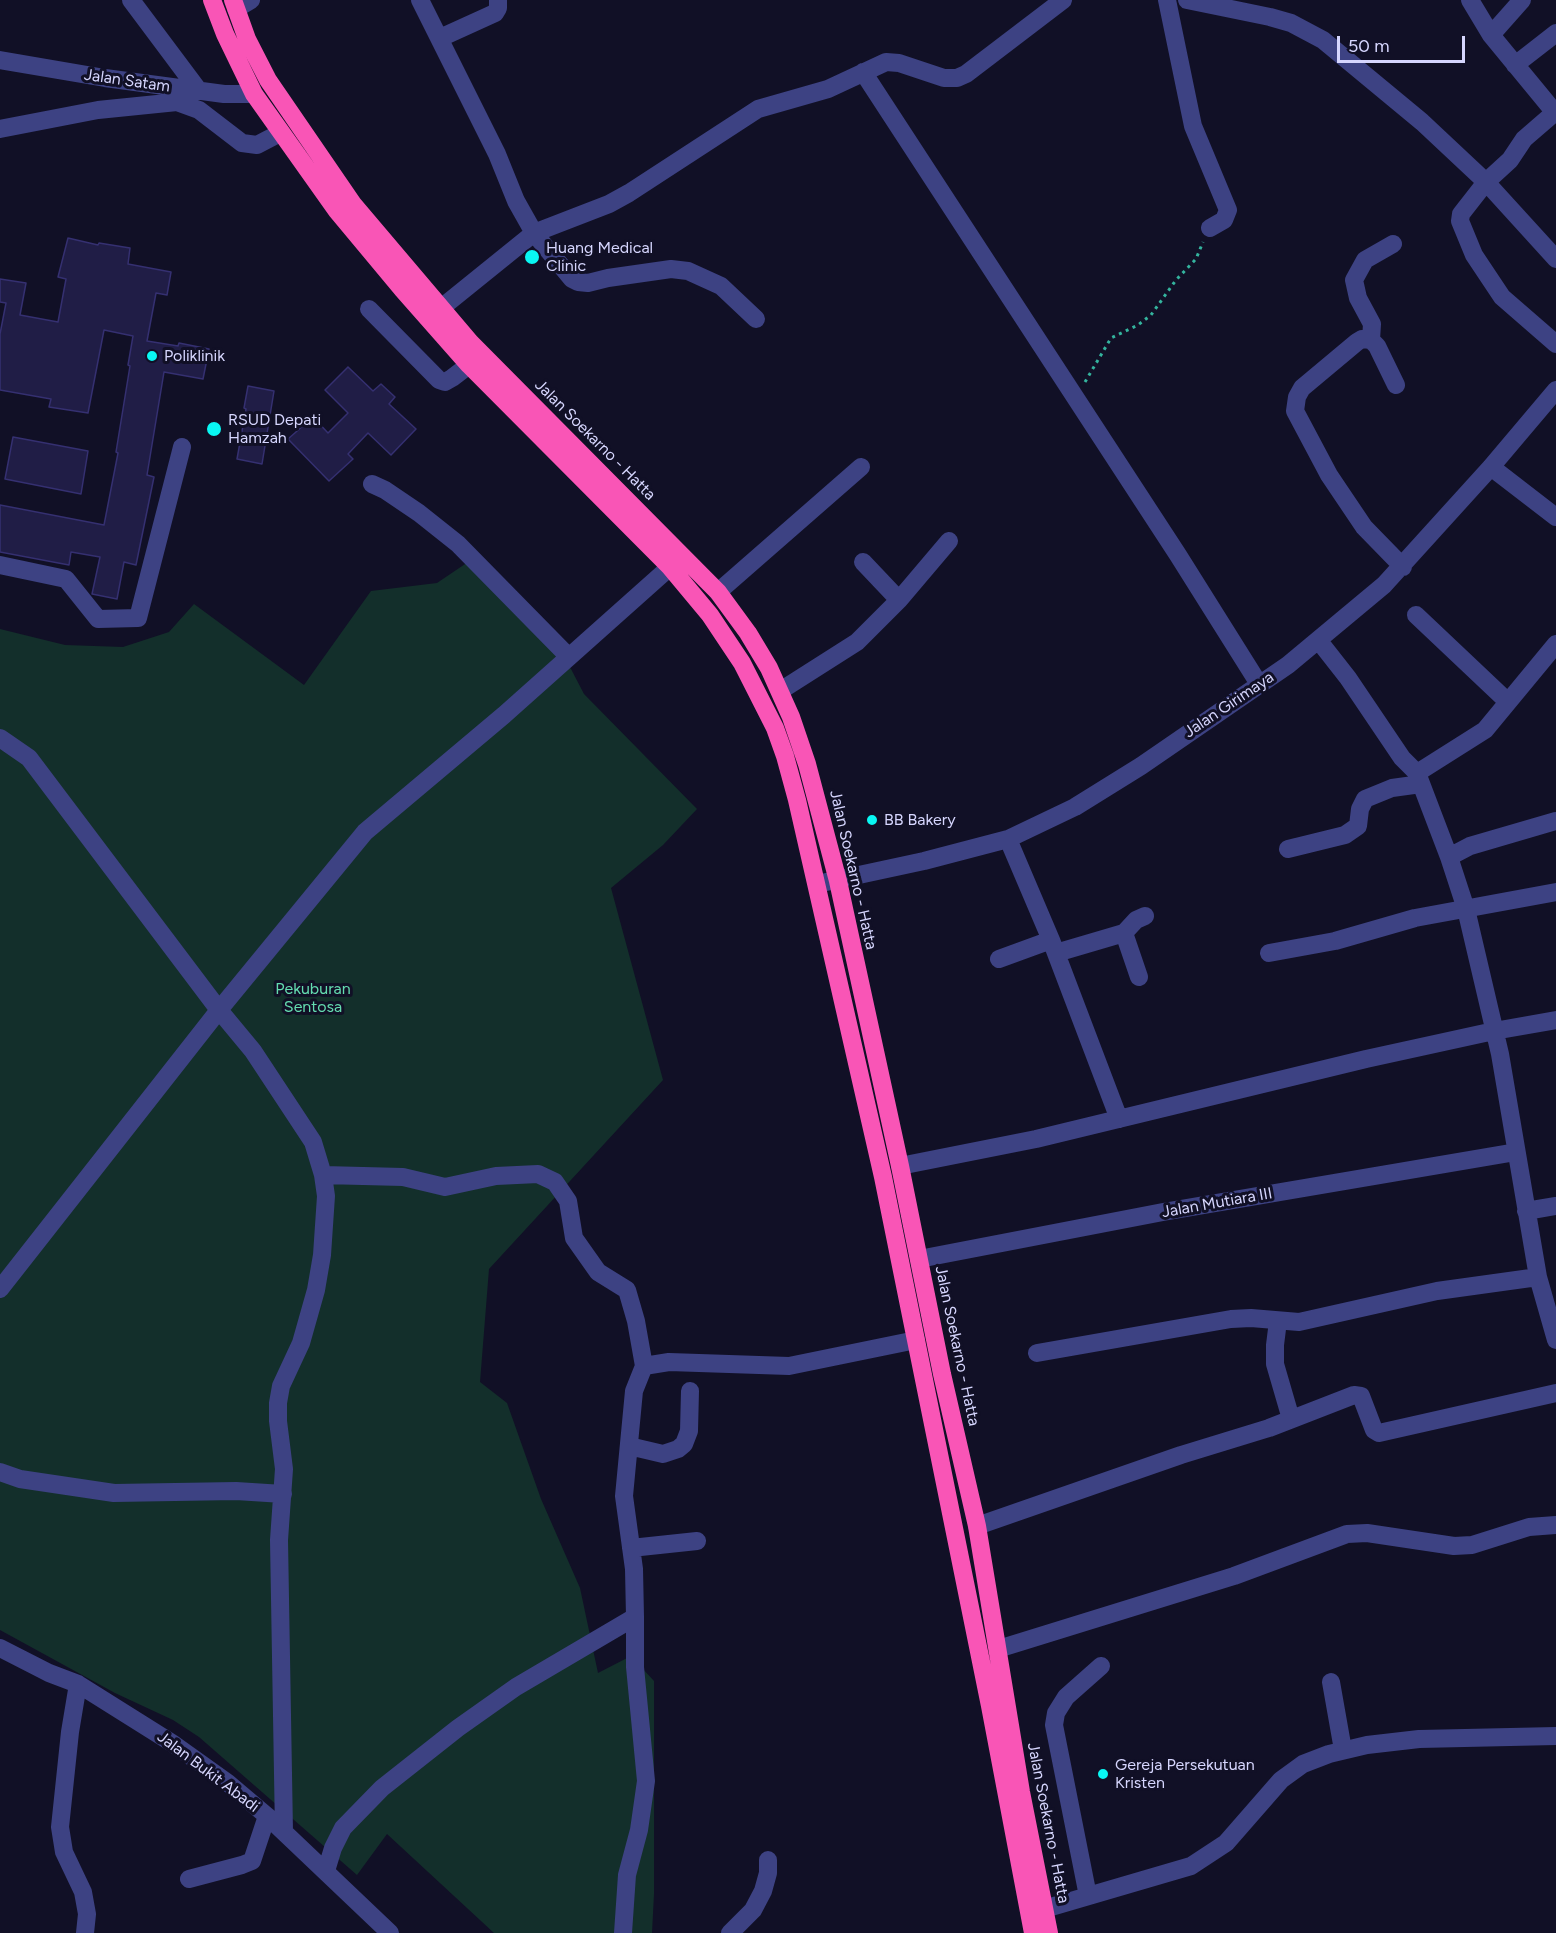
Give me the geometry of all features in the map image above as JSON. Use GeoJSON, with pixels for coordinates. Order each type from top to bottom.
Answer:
{"type":"FeatureCollection","features":[{"type":"Feature","properties":{"kind":"highway","name":"Jalan Soekarno - Hatta"},"geometry":{"type":"LineString","coordinates":[[212,0],[225,34],[254,94],[337,211],[670,567],[710,615],[742,663],[775,728],[788,767],[817,884],[998,1705],[1021,1792],[1049,1933]]}},
{"type":"Feature","properties":{"kind":"highway","name":"Jalan Soekarno - Hatta"},"geometry":{"type":"LineString","coordinates":[[240,3],[257,61],[352,204],[435,314]]}},
{"type":"Feature","properties":{"kind":"highway","name":"Jalan Soekarno - Hatta"},"geometry":{"type":"LineString","coordinates":[[475,359],[718,592],[748,633],[780,691],[791,717],[807,764],[838,881],[900,1166],[942,1374],[977,1526],[998,1649],[998,1705],[1033,1933]]}},
{"type":"Feature","properties":{"kind":"street"},"geometry":{"type":"LineString","coordinates":[[131,0],[198,91]]}},
{"type":"Feature","properties":{"kind":"street"},"geometry":{"type":"LineString","coordinates":[[420,0],[497,154],[516,201],[534,233],[572,279],[588,283],[608,278],[679,269],[702,276],[721,286],[756,319]]}},
{"type":"Feature","properties":{"kind":"street"},"geometry":{"type":"LineString","coordinates":[[440,38],[495,13],[498,0]]}},
{"type":"Feature","properties":{"kind":"street"},"geometry":{"type":"LineString","coordinates":[[435,314],[534,233],[609,204],[629,193],[758,109],[808,96],[882,63],[892,62],[944,78],[957,78],[966,74],[1063,0]]}},
{"type":"Feature","properties":{"kind":"street"},"geometry":{"type":"LineString","coordinates":[[1167,0],[1193,126],[1228,210],[1224,220],[1210,228]]}},
{"type":"Feature","properties":{"kind":"street"},"geometry":{"type":"LineString","coordinates":[[1195,0],[1270,16],[1323,40],[1422,122],[1486,182],[1556,259]]}},
{"type":"Feature","properties":{"kind":"street"},"geometry":{"type":"LineString","coordinates":[[1470,0],[1491,35],[1555,113],[1524,139],[1510,160],[1486,182],[1461,214],[1460,221],[1483,270],[1502,297],[1556,344]]}},
{"type":"Feature","properties":{"kind":"street"},"geometry":{"type":"LineString","coordinates":[[1491,35],[1522,0]]}},
{"type":"Feature","properties":{"kind":"street"},"geometry":{"type":"LineString","coordinates":[[1515,65],[1556,33]]}},
{"type":"Feature","properties":{"kind":"street","name":"Jalan Satam"},"geometry":{"type":"LineString","coordinates":[[0,60],[198,91],[231,95],[254,94]]}},
{"type":"Feature","properties":{"kind":"street"},"geometry":{"type":"LineString","coordinates":[[863,72],[1260,684]]}},
{"type":"Feature","properties":{"kind":"street"},"geometry":{"type":"LineString","coordinates":[[0,129],[98,110],[177,102],[200,110],[242,143],[257,145],[280,133]]}},
{"type":"Feature","properties":{"kind":"street"},"geometry":{"type":"LineString","coordinates":[[1371,340],[1373,327],[1358,298],[1354,280],[1365,260],[1392,244]]}},
{"type":"Feature","properties":{"kind":"street"},"geometry":{"type":"LineString","coordinates":[[369,309],[439,380],[445,382],[475,359]]}},
{"type":"Feature","properties":{"kind":"street"},"geometry":{"type":"LineString","coordinates":[[1396,385],[1377,346],[1371,340],[1362,339],[1302,388],[1297,397],[1295,411],[1334,484],[1364,527],[1403,567]]}},
{"type":"Feature","properties":{"kind":"street","name":"Jalan Girimaya"},"geometry":{"type":"LineString","coordinates":[[817,884],[838,881],[1008,839],[1075,807],[1142,766],[1319,641],[1403,567],[1556,390]]}},
{"type":"Feature","properties":{"kind":"street"},"geometry":{"type":"LineString","coordinates":[[0,565],[66,579],[98,619],[138,618],[182,447]]}},
{"type":"Feature","properties":{"kind":"street"},"geometry":{"type":"LineString","coordinates":[[718,592],[861,467]]}},
{"type":"Feature","properties":{"kind":"street"},"geometry":{"type":"LineString","coordinates":[[1491,467],[1556,517]]}},
{"type":"Feature","properties":{"kind":"street"},"geometry":{"type":"LineString","coordinates":[[372,484],[386,490],[420,513],[458,544],[569,657]]}},
{"type":"Feature","properties":{"kind":"street"},"geometry":{"type":"LineString","coordinates":[[780,691],[857,642],[899,600],[922,570],[949,541]]}},
{"type":"Feature","properties":{"kind":"street"},"geometry":{"type":"LineString","coordinates":[[863,562],[899,600]]}},
{"type":"Feature","properties":{"kind":"street"},"geometry":{"type":"LineString","coordinates":[[0,1289],[219,1010],[365,832],[504,715],[670,567]]}},
{"type":"Feature","properties":{"kind":"street"},"geometry":{"type":"LineString","coordinates":[[1416,615],[1508,702]]}},
{"type":"Feature","properties":{"kind":"street"},"geometry":{"type":"LineString","coordinates":[[1319,641],[1348,678],[1402,758],[1419,778],[1449,857],[1466,909],[1500,1054],[1538,1277],[1555,1335]]}},
{"type":"Feature","properties":{"kind":"street"},"geometry":{"type":"LineString","coordinates":[[1288,849],[1345,835],[1358,826],[1360,809],[1365,799],[1419,778],[1485,730],[1556,644]]}},
{"type":"Feature","properties":{"kind":"street"},"geometry":{"type":"LineString","coordinates":[[0,738],[29,758],[219,1010],[253,1051],[314,1142],[323,1175],[326,1196],[322,1255],[316,1290],[301,1343],[281,1386],[278,1403],[284,1470],[279,1540],[284,1832]]}},
{"type":"Feature","properties":{"kind":"street"},"geometry":{"type":"LineString","coordinates":[[1449,857],[1470,846],[1556,821]]}},
{"type":"Feature","properties":{"kind":"street"},"geometry":{"type":"LineString","coordinates":[[1008,839],[1053,946],[1119,1119]]}},
{"type":"Feature","properties":{"kind":"street"},"geometry":{"type":"LineString","coordinates":[[1269,953],[1306,947],[1415,918],[1556,892]]}},
{"type":"Feature","properties":{"kind":"street"},"geometry":{"type":"LineString","coordinates":[[999,958],[1124,933],[1136,920],[1145,915]]}},
{"type":"Feature","properties":{"kind":"street"},"geometry":{"type":"LineString","coordinates":[[1124,933],[1138,977]]}},
{"type":"Feature","properties":{"kind":"street"},"geometry":{"type":"LineString","coordinates":[[900,1166],[1036,1139],[1305,1072],[1494,1030],[1556,1020]]}},
{"type":"Feature","properties":{"kind":"street","name":"Jalan Mutiara III"},"geometry":{"type":"LineString","coordinates":[[919,1259],[1152,1214],[1516,1152]]}},
{"type":"Feature","properties":{"kind":"street"},"geometry":{"type":"LineString","coordinates":[[323,1175],[403,1177],[445,1187],[507,1176],[538,1174],[555,1182],[568,1201],[574,1238],[598,1272],[627,1290],[636,1321],[644,1366],[634,1391],[624,1496],[634,1569],[635,1668],[646,1780],[639,1830],[627,1875],[623,1933]]}},
{"type":"Feature","properties":{"kind":"street"},"geometry":{"type":"LineString","coordinates":[[1526,1211],[1556,1206]]}},
{"type":"Feature","properties":{"kind":"street"},"geometry":{"type":"LineString","coordinates":[[1037,1353],[1231,1318],[1299,1322],[1437,1291],[1538,1277]]}},
{"type":"Feature","properties":{"kind":"street"},"geometry":{"type":"LineString","coordinates":[[1278,1321],[1275,1364],[1292,1419]]}},
{"type":"Feature","properties":{"kind":"street"},"geometry":{"type":"LineString","coordinates":[[644,1366],[669,1362],[789,1366],[916,1340]]}},
{"type":"Feature","properties":{"kind":"street"},"geometry":{"type":"LineString","coordinates":[[629,1446],[663,1454],[678,1449],[684,1444],[688,1431],[690,1391]]}},
{"type":"Feature","properties":{"kind":"street"},"geometry":{"type":"LineString","coordinates":[[977,1526],[1358,1395],[1361,1396],[1374,1430],[1382,1433],[1556,1393]]}},
{"type":"Feature","properties":{"kind":"street"},"geometry":{"type":"LineString","coordinates":[[0,1472],[20,1479],[114,1493],[236,1491],[283,1494]]}},
{"type":"Feature","properties":{"kind":"street"},"geometry":{"type":"LineString","coordinates":[[998,1649],[1134,1609],[1234,1576],[1347,1534],[1367,1533],[1454,1546],[1472,1545],[1530,1527],[1556,1525]]}},
{"type":"Feature","properties":{"kind":"street"},"geometry":{"type":"LineString","coordinates":[[631,1548],[697,1541]]}},
{"type":"Feature","properties":{"kind":"street"},"geometry":{"type":"LineString","coordinates":[[326,1871],[333,1848],[343,1828],[382,1788],[516,1687],[635,1617]]}},
{"type":"Feature","properties":{"kind":"street","name":"Jalan Bukit Abadi"},"geometry":{"type":"LineString","coordinates":[[0,1648],[49,1673],[78,1684],[172,1743],[228,1783],[267,1816],[390,1933]]}},
{"type":"Feature","properties":{"kind":"street"},"geometry":{"type":"LineString","coordinates":[[1088,1896],[1054,1725],[1056,1713],[1066,1697],[1101,1665]]}},
{"type":"Feature","properties":{"kind":"street"},"geometry":{"type":"LineString","coordinates":[[1331,1682],[1343,1750]]}},
{"type":"Feature","properties":{"kind":"street"},"geometry":{"type":"LineString","coordinates":[[78,1684],[70,1732],[60,1827],[64,1852],[83,1892],[87,1914],[85,1933]]}},
{"type":"Feature","properties":{"kind":"street"},"geometry":{"type":"LineString","coordinates":[[1044,1909],[1191,1866],[1226,1843],[1281,1780],[1303,1764],[1343,1750],[1419,1739],[1556,1736]]}},
{"type":"Feature","properties":{"kind":"street"},"geometry":{"type":"LineString","coordinates":[[189,1879],[252,1861],[267,1816]]}},
{"type":"Feature","properties":{"kind":"street"},"geometry":{"type":"LineString","coordinates":[[730,1933],[753,1910],[768,1873],[768,1860]]}},
{"type":"Feature","properties":{"kind":"path"},"geometry":{"type":"LineString","coordinates":[[1076,399],[1111,338],[1138,325],[1156,310],[1176,280],[1196,260],[1210,228]]}},
{"type":"Feature","properties":{"kind":"green space","name":"Pekuburan Sentosa"},"geometry":{"type":"Polygon","coordinates":[[[471,560],[571,669],[584,694],[697,809],[663,845],[611,888],[663,1080],[489,1269],[480,1382],[507,1403],[541,1499],[580,1588],[598,1673],[631,1656],[654,1681],[652,1933],[494,1933],[387,1834],[357,1875],[199,1737],[173,1720],[115,1693],[0,1630],[0,629],[65,645],[123,647],[169,632],[194,604],[304,685],[371,591],[437,583],[471,560]]]}},
{"type":"Feature","properties":{"kind":"building"},"geometry":{"type":"Polygon","coordinates":[[[68,238],[98,245],[99,243],[130,248],[128,264],[171,272],[167,295],[156,293],[147,341],[178,346],[179,343],[209,349],[203,379],[164,372],[147,475],[154,477],[136,565],[124,562],[117,599],[92,594],[100,557],[71,552],[69,565],[0,552],[0,505],[104,525],[118,453],[116,452],[133,336],[104,330],[88,413],[49,407],[51,399],[0,390],[0,334],[6,303],[0,302],[0,279],[26,283],[20,315],[58,322],[66,279],[58,277],[68,238]]]}},
{"type":"Feature","properties":{"kind":"building"},"geometry":{"type":"Polygon","coordinates":[[[348,367],[373,391],[381,384],[395,397],[389,404],[416,429],[391,455],[368,433],[348,454],[353,459],[329,481],[288,439],[313,417],[328,433],[348,413],[325,390],[348,367]]]}},
{"type":"Feature","properties":{"kind":"building"},"geometry":{"type":"Polygon","coordinates":[[[248,386],[274,391],[262,464],[237,459],[248,386]]]}},
{"type":"Feature","properties":{"kind":"building"},"geometry":{"type":"Polygon","coordinates":[[[13,437],[88,451],[81,494],[5,479],[13,437]]]}},
{"type":"Feature","properties":{"kind":"place","name":"Huang Medical Clinic"},"geometry":{"type":"Point","coordinates":[532,257]}},
{"type":"Feature","properties":{"kind":"place","name":"Poliklinik"},"geometry":{"type":"Point","coordinates":[152,356]}},
{"type":"Feature","properties":{"kind":"place","name":"RSUD Depati Hamzah"},"geometry":{"type":"Point","coordinates":[214,429]}},
{"type":"Feature","properties":{"kind":"place","name":"BB Bakery"},"geometry":{"type":"Point","coordinates":[872,820]}},
{"type":"Feature","properties":{"kind":"place","name":"Gereja Persekutuan Kristen"},"geometry":{"type":"Point","coordinates":[1103,1774]}}]}
